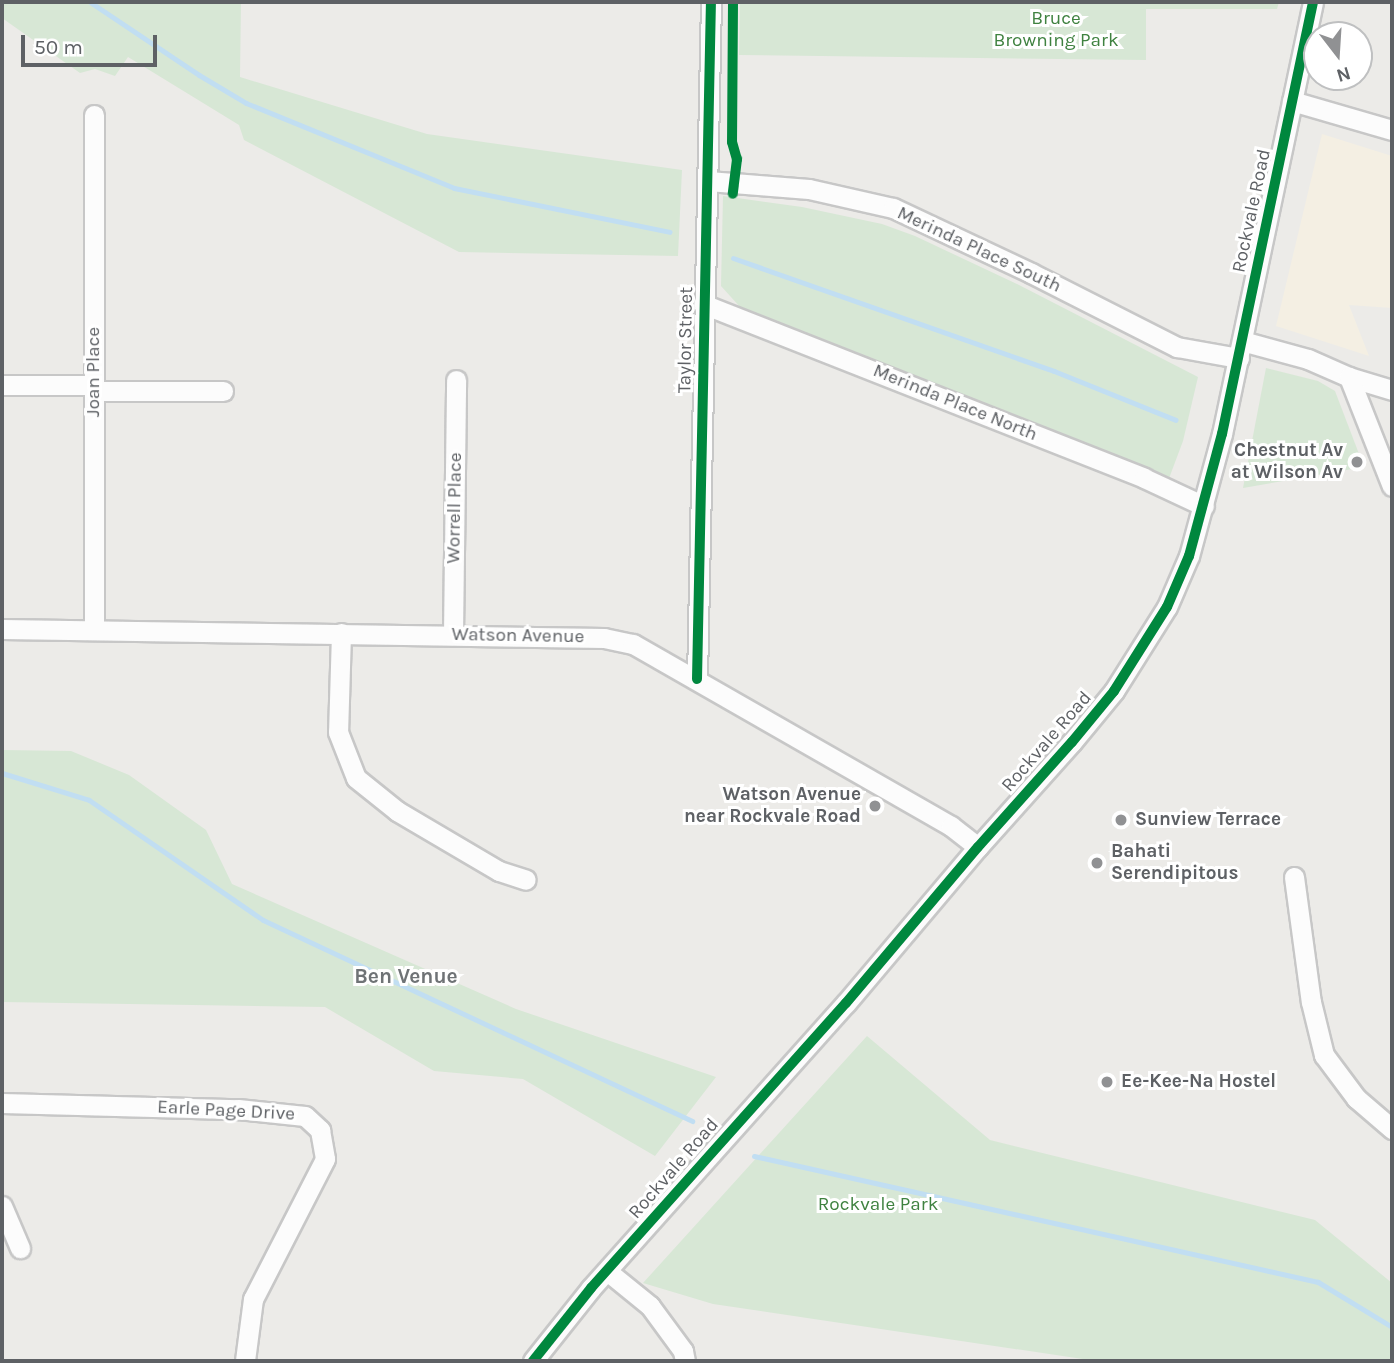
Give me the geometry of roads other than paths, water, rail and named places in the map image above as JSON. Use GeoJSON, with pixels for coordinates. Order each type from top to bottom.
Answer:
{"type":"FeatureCollection","features":[{"type":"Feature","properties":{"kind":"street","name":"Taylor Street"},"geometry":{"type":"LineString","coordinates":[[697,679],[710,2]]}},
{"type":"Feature","properties":{"kind":"street","name":"Rockvale Road"},"geometry":{"type":"LineString","coordinates":[[533,1361],[607,1271],[846,1003],[1114,691],[1167,607],[1189,556],[1204,506],[1313,2]]}},
{"type":"Feature","properties":{"kind":"street"},"geometry":{"type":"LineString","coordinates":[[1292,101],[1392,130]]}},
{"type":"Feature","properties":{"kind":"street","name":"Joan Place"},"geometry":{"type":"LineString","coordinates":[[94,115],[94,630]]}},
{"type":"Feature","properties":{"kind":"street","name":"Merinda Place South"},"geometry":{"type":"LineString","coordinates":[[708,181],[809,190],[892,208],[1031,273],[1177,347],[1240,349],[1308,359],[1349,377],[1392,390]]}},
{"type":"Feature","properties":{"kind":"street","name":"Merinda Place North"},"geometry":{"type":"LineString","coordinates":[[703,304],[1131,473],[1204,506]]}},
{"type":"Feature","properties":{"kind":"street"},"geometry":{"type":"LineString","coordinates":[[1349,377],[1392,486]]}},
{"type":"Feature","properties":{"kind":"street","name":"Worrell Place"},"geometry":{"type":"LineString","coordinates":[[453,635],[456,380]]}},
{"type":"Feature","properties":{"kind":"street"},"geometry":{"type":"LineString","coordinates":[[2,385],[223,391]]}},
{"type":"Feature","properties":{"kind":"street","name":"Watson Avenue"},"geometry":{"type":"LineString","coordinates":[[2,629],[604,638],[633,644],[951,826],[978,847]]}},
{"type":"Feature","properties":{"kind":"street"},"geometry":{"type":"LineString","coordinates":[[341,633],[338,732],[356,778],[408,818],[499,872],[526,880]]}},
{"type":"Feature","properties":{"kind":"street"},"geometry":{"type":"LineString","coordinates":[[1294,877],[1311,1002],[1324,1055],[1356,1098],[1392,1129]]}},
{"type":"Feature","properties":{"kind":"street","name":"Earle Page Drive"},"geometry":{"type":"LineString","coordinates":[[2,1103],[238,1109],[305,1116],[320,1130],[325,1158],[253,1299],[245,1361]]}},
{"type":"Feature","properties":{"kind":"street"},"geometry":{"type":"LineString","coordinates":[[2,1206],[20,1248]]}},
{"type":"Feature","properties":{"kind":"street"},"geometry":{"type":"LineString","coordinates":[[607,1271],[650,1306],[683,1351],[685,1361]]}},
{"type":"Feature","properties":{"kind":"waterway"},"geometry":{"type":"LineString","coordinates":[[90,2],[246,103],[454,188],[670,232]]}},
{"type":"Feature","properties":{"kind":"waterway"},"geometry":{"type":"LineString","coordinates":[[733,258],[1054,371],[1176,420]]}},
{"type":"Feature","properties":{"kind":"waterway"},"geometry":{"type":"LineString","coordinates":[[2,773],[89,800],[263,920],[692,1121]]}},
{"type":"Feature","properties":{"kind":"waterway"},"geometry":{"type":"LineString","coordinates":[[754,1156],[1318,1282],[1392,1327]]}},
{"type":"Feature","properties":{"kind":"place","name":"Chestnut Av at Wilson Av"},"geometry":{"type":"Point","coordinates":[1357,462]}},
{"type":"Feature","properties":{"kind":"place","name":"Watson Avenue near Rockvale Road"},"geometry":{"type":"Point","coordinates":[875,806]}},
{"type":"Feature","properties":{"kind":"place","name":"Sunview Terrace"},"geometry":{"type":"Point","coordinates":[1121,820]}},
{"type":"Feature","properties":{"kind":"place","name":"Bahati Serendipitous"},"geometry":{"type":"Point","coordinates":[1097,863]}},
{"type":"Feature","properties":{"kind":"place","name":"Ee-Kee-Na Hostel"},"geometry":{"type":"Point","coordinates":[1107,1082]}},
{"type":"Feature","properties":{"kind":"district","name":"Ben Venue"},"geometry":{"type":"Point","coordinates":[406,976]}},
{"type":"Feature","properties":{"kind":"park label","name":"Bruce Browning Park"},"geometry":{"type":"Point","coordinates":[1056,30]}},
{"type":"Feature","properties":{"kind":"park label","name":"Rockvale Park"},"geometry":{"type":"Point","coordinates":[878,1205]}}]}
